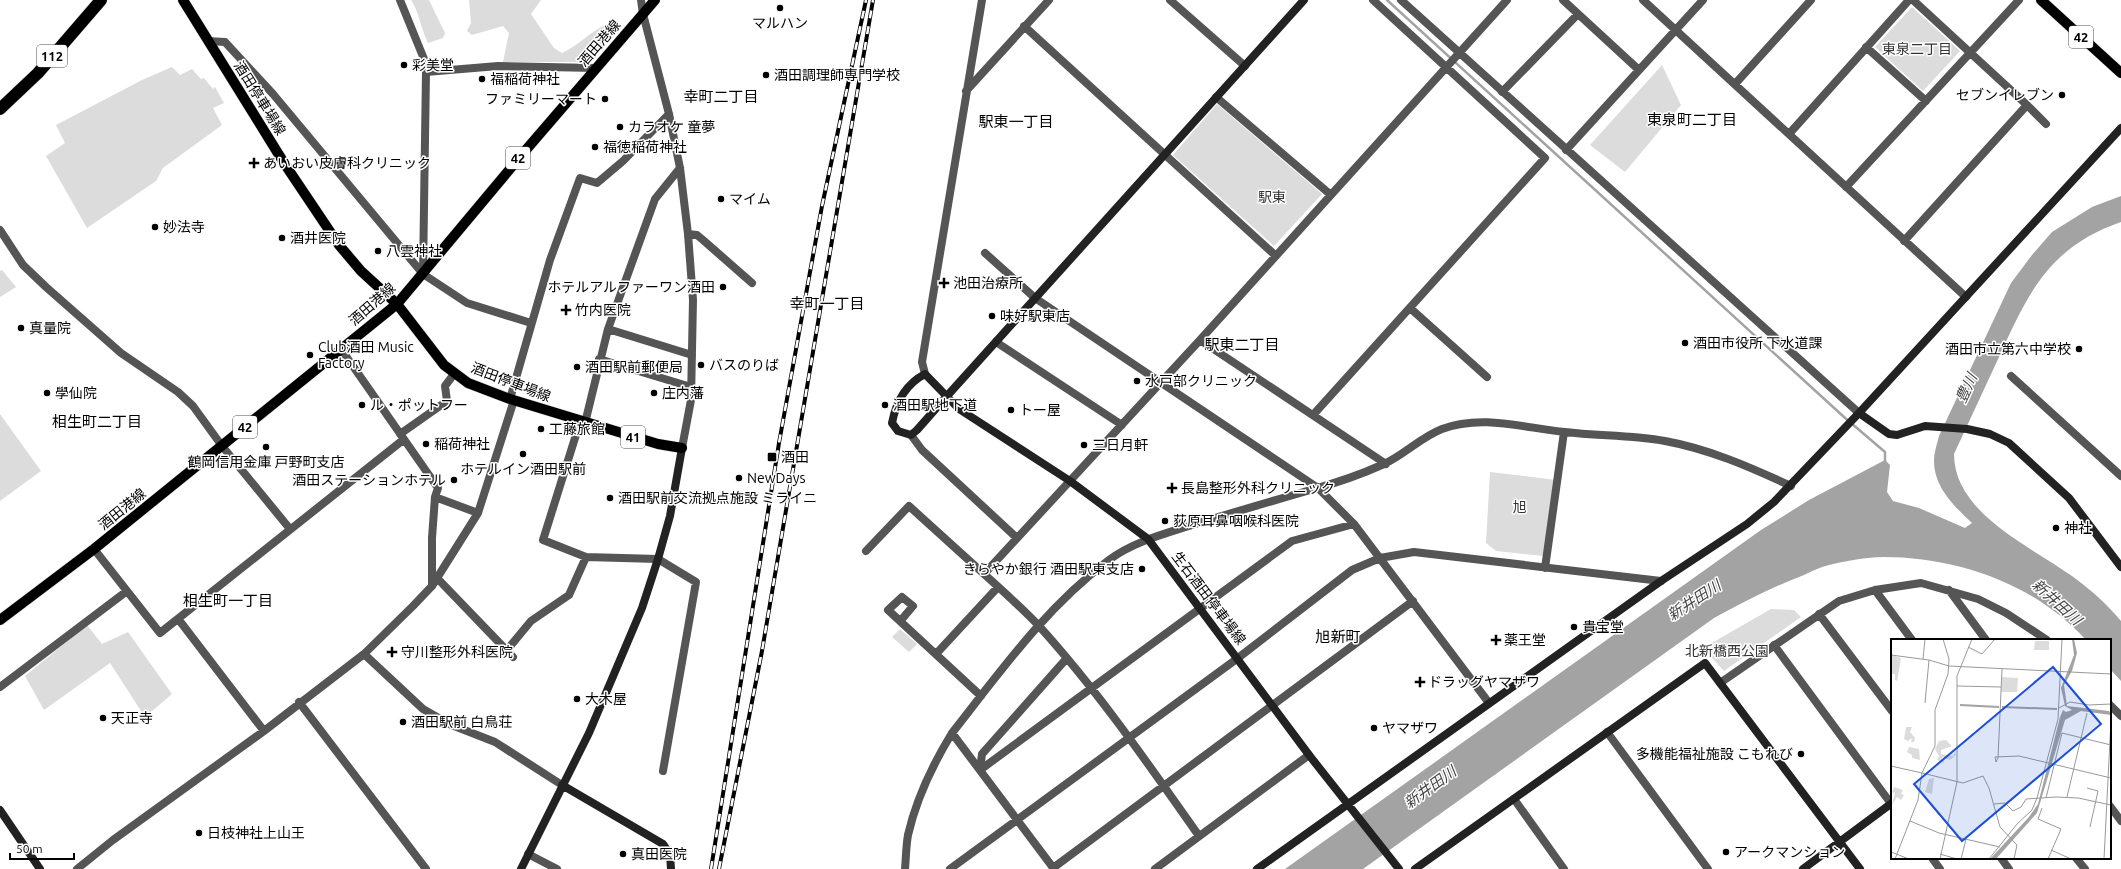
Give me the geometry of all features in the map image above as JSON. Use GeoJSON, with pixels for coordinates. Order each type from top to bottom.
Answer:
{"type":"FeatureCollection","features":[{"type":"Feature","properties":{"kind":"highway","name":"112"},"geometry":{"type":"LineString","coordinates":[[0,109],[38,73],[101,0]]}},
{"type":"Feature","properties":{"kind":"main road","name":"酒田停車場線"},"geometry":{"type":"LineString","coordinates":[[182,0],[284,163],[339,245],[361,271],[397,304],[444,365],[454,374],[468,383],[512,400],[658,444],[682,448]]}},
{"type":"Feature","properties":{"kind":"main road","name":"酒田港線"},"geometry":{"type":"LineString","coordinates":[[0,620],[94,549],[397,304],[525,151],[655,0]]}},
{"type":"Feature","properties":{"kind":"main road","name":"42"},"geometry":{"type":"LineString","coordinates":[[2041,0],[2121,73]]}},
{"type":"Feature","properties":{"kind":"street"},"geometry":{"type":"LineString","coordinates":[[400,0],[424,58],[426,72],[423,274]]}},
{"type":"Feature","properties":{"kind":"street"},"geometry":{"type":"LineString","coordinates":[[521,869],[589,734],[642,608],[670,516],[691,400],[693,300],[688,234],[680,168],[669,114],[643,14],[641,0]]}},
{"type":"Feature","properties":{"kind":"street"},"geometry":{"type":"LineString","coordinates":[[982,0],[922,362],[925,374],[917,378],[902,395],[895,408],[892,423],[898,431],[911,435],[922,450],[1017,538]]}},
{"type":"Feature","properties":{"kind":"street"},"geometry":{"type":"LineString","coordinates":[[966,91],[1048,0]]}},
{"type":"Feature","properties":{"kind":"street"},"geometry":{"type":"LineString","coordinates":[[1170,0],[1245,66]]}},
{"type":"Feature","properties":{"kind":"street"},"geometry":{"type":"LineString","coordinates":[[911,435],[918,430],[1304,0]]}},
{"type":"Feature","properties":{"kind":"street"},"geometry":{"type":"LineString","coordinates":[[1313,415],[1545,158],[1373,0]]}},
{"type":"Feature","properties":{"kind":"street"},"geometry":{"type":"LineString","coordinates":[[1401,0],[1410,3],[1459,53],[1860,413],[1889,434],[1897,435],[1925,426],[1967,429],[1990,434],[2009,443],[2069,498],[2121,567]]}},
{"type":"Feature","properties":{"kind":"street"},"geometry":{"type":"LineString","coordinates":[[984,574],[1200,340],[1507,0]]}},
{"type":"Feature","properties":{"kind":"street"},"geometry":{"type":"LineString","coordinates":[[1563,0],[1639,70]]}},
{"type":"Feature","properties":{"kind":"street"},"geometry":{"type":"LineString","coordinates":[[1643,0],[1966,297]]}},
{"type":"Feature","properties":{"kind":"street"},"geometry":{"type":"LineString","coordinates":[[1566,150],[1704,0]]}},
{"type":"Feature","properties":{"kind":"street"},"geometry":{"type":"LineString","coordinates":[[1735,84],[1811,0]]}},
{"type":"Feature","properties":{"kind":"street"},"geometry":{"type":"LineString","coordinates":[[1789,134],[1909,0]]}},
{"type":"Feature","properties":{"kind":"street"},"geometry":{"type":"LineString","coordinates":[[1913,0],[2046,124]]}},
{"type":"Feature","properties":{"kind":"street"},"geometry":{"type":"LineString","coordinates":[[1846,187],[1971,54],[2019,0]]}},
{"type":"Feature","properties":{"kind":"street"},"geometry":{"type":"LineString","coordinates":[[1502,92],[1578,14]]}},
{"type":"Feature","properties":{"kind":"street"},"geometry":{"type":"LineString","coordinates":[[1024,26],[1276,256]]}},
{"type":"Feature","properties":{"kind":"street"},"geometry":{"type":"LineString","coordinates":[[208,41],[225,42],[273,94],[423,274],[467,303],[531,323]]}},
{"type":"Feature","properties":{"kind":"street"},"geometry":{"type":"LineString","coordinates":[[1866,48],[1926,101]]}},
{"type":"Feature","properties":{"kind":"street"},"geometry":{"type":"LineString","coordinates":[[426,72],[498,66],[596,68]]}},
{"type":"Feature","properties":{"kind":"street"},"geometry":{"type":"LineString","coordinates":[[1216,97],[1331,195]]}},
{"type":"Feature","properties":{"kind":"street"},"geometry":{"type":"LineString","coordinates":[[1904,241],[2027,105]]}},
{"type":"Feature","properties":{"kind":"street"},"geometry":{"type":"LineString","coordinates":[[77,869],[119,835],[264,731],[299,702],[364,654],[432,586],[478,513],[512,400],[531,323],[550,260],[580,178],[597,183],[623,161],[669,114]]}},
{"type":"Feature","properties":{"kind":"street"},"geometry":{"type":"LineString","coordinates":[[1257,869],[1347,803],[1661,581],[1747,524],[1774,502],[1860,413],[2121,128]]}},
{"type":"Feature","properties":{"kind":"street"},"geometry":{"type":"LineString","coordinates":[[663,771],[696,582],[658,559],[586,557],[543,540],[583,422],[608,329],[654,199],[680,168]]}},
{"type":"Feature","properties":{"kind":"street"},"geometry":{"type":"LineString","coordinates":[[0,230],[23,265],[121,353],[178,392],[193,406],[222,446],[290,529]]}},
{"type":"Feature","properties":{"kind":"street"},"geometry":{"type":"LineString","coordinates":[[688,234],[697,235],[752,283]]}},
{"type":"Feature","properties":{"kind":"street"},"geometry":{"type":"LineString","coordinates":[[985,253],[1035,298],[1318,488],[1354,524],[1489,703]]}},
{"type":"Feature","properties":{"kind":"street"},"geometry":{"type":"LineString","coordinates":[[1410,308],[1487,377]]}},
{"type":"Feature","properties":{"kind":"street"},"geometry":{"type":"LineString","coordinates":[[608,329],[692,355]]}},
{"type":"Feature","properties":{"kind":"street"},"geometry":{"type":"LineString","coordinates":[[1200,340],[1386,464]]}},
{"type":"Feature","properties":{"kind":"street"},"geometry":{"type":"LineString","coordinates":[[996,342],[1122,425]]}},
{"type":"Feature","properties":{"kind":"street"},"geometry":{"type":"LineString","coordinates":[[341,349],[438,488],[435,497],[432,538],[432,586]]}},
{"type":"Feature","properties":{"kind":"street"},"geometry":{"type":"LineString","coordinates":[[599,359],[691,387]]}},
{"type":"Feature","properties":{"kind":"street"},"geometry":{"type":"LineString","coordinates":[[94,549],[160,633],[179,620],[447,401],[445,386],[454,374]]}},
{"type":"Feature","properties":{"kind":"street","name":"生石酒田停車場線"},"geometry":{"type":"LineString","coordinates":[[925,374],[959,409],[1070,481],[1148,539],[1309,755],[1347,803],[1352,812],[1398,868]]}},
{"type":"Feature","properties":{"kind":"street"},"geometry":{"type":"LineString","coordinates":[[2011,376],[2121,476]]}},
{"type":"Feature","properties":{"kind":"street"},"geometry":{"type":"LineString","coordinates":[[905,869],[908,836],[919,800],[942,749],[952,733],[1038,625],[1085,578],[1112,558],[1148,539],[1318,488],[1386,464],[1442,429],[1471,422],[1505,423],[1564,432],[1631,436],[1666,441],[1708,451],[1748,466],[1791,486]]}},
{"type":"Feature","properties":{"kind":"street"},"geometry":{"type":"LineString","coordinates":[[1545,568],[1564,432]]}},
{"type":"Feature","properties":{"kind":"street"},"geometry":{"type":"LineString","coordinates":[[435,497],[478,513]]}},
{"type":"Feature","properties":{"kind":"street"},"geometry":{"type":"LineString","coordinates":[[866,551],[909,506],[1038,625],[1067,658],[1091,689],[1199,836]]}},
{"type":"Feature","properties":{"kind":"street"},"geometry":{"type":"LineString","coordinates":[[980,770],[1292,541],[1354,524]]}},
{"type":"Feature","properties":{"kind":"street"},"geometry":{"type":"LineString","coordinates":[[950,869],[1238,658],[1352,570],[1380,558],[1414,552],[1661,581]]}},
{"type":"Feature","properties":{"kind":"street"},"geometry":{"type":"LineString","coordinates":[[507,650],[531,621],[569,595],[586,557]]}},
{"type":"Feature","properties":{"kind":"street"},"geometry":{"type":"LineString","coordinates":[[437,578],[513,656]]}},
{"type":"Feature","properties":{"kind":"street"},"geometry":{"type":"LineString","coordinates":[[1720,683],[1839,601],[1876,590],[1921,583],[1978,599],[2006,612],[2046,639]]}},
{"type":"Feature","properties":{"kind":"street"},"geometry":{"type":"LineString","coordinates":[[936,654],[998,587]]}},
{"type":"Feature","properties":{"kind":"street"},"geometry":{"type":"LineString","coordinates":[[1876,590],[1911,639]]}},
{"type":"Feature","properties":{"kind":"street"},"geometry":{"type":"LineString","coordinates":[[1949,590],[1985,639]]}},
{"type":"Feature","properties":{"kind":"street"},"geometry":{"type":"LineString","coordinates":[[0,687],[127,591]]}},
{"type":"Feature","properties":{"kind":"street"},"geometry":{"type":"LineString","coordinates":[[952,733],[1054,868],[1412,601]]}},
{"type":"Feature","properties":{"kind":"street"},"geometry":{"type":"LineString","coordinates":[[1819,614],[1891,710]]}},
{"type":"Feature","properties":{"kind":"street"},"geometry":{"type":"LineString","coordinates":[[179,620],[264,731]]}},
{"type":"Feature","properties":{"kind":"street"},"geometry":{"type":"LineString","coordinates":[[902,623],[982,696]]}},
{"type":"Feature","properties":{"kind":"street"},"geometry":{"type":"LineString","coordinates":[[1774,645],[1891,803]]}},
{"type":"Feature","properties":{"kind":"street"},"geometry":{"type":"LineString","coordinates":[[364,654],[423,709],[449,724],[495,742],[562,785],[663,844],[670,854],[670,868]]}},
{"type":"Feature","properties":{"kind":"street"},"geometry":{"type":"LineString","coordinates":[[980,770],[982,754],[1067,658]]}},
{"type":"Feature","properties":{"kind":"street"},"geometry":{"type":"LineString","coordinates":[[1415,869],[1705,663],[1860,869]]}},
{"type":"Feature","properties":{"kind":"street"},"geometry":{"type":"LineString","coordinates":[[299,702],[426,869]]}},
{"type":"Feature","properties":{"kind":"street"},"geometry":{"type":"LineString","coordinates":[[2111,706],[2121,716]]}},
{"type":"Feature","properties":{"kind":"street"},"geometry":{"type":"LineString","coordinates":[[1607,732],[1708,869]]}},
{"type":"Feature","properties":{"kind":"street"},"geometry":{"type":"LineString","coordinates":[[1155,869],[1309,755]]}},
{"type":"Feature","properties":{"kind":"street"},"geometry":{"type":"LineString","coordinates":[[1514,799],[1564,869]]}},
{"type":"Feature","properties":{"kind":"street"},"geometry":{"type":"LineString","coordinates":[[1803,869],[1891,805]]}},
{"type":"Feature","properties":{"kind":"street"},"geometry":{"type":"LineString","coordinates":[[2111,807],[2121,821]]}},
{"type":"Feature","properties":{"kind":"street"},"geometry":{"type":"LineString","coordinates":[[0,810],[40,869]]}},
{"type":"Feature","properties":{"kind":"street"},"geometry":{"type":"LineString","coordinates":[[528,854],[558,869]]}},
{"type":"Feature","properties":{"kind":"street"},"geometry":{"type":"LineString","coordinates":[[1933,859],[1940,869]]}},
{"type":"Feature","properties":{"kind":"street"},"geometry":{"type":"LineString","coordinates":[[2002,859],[2009,869]]}},
{"type":"Feature","properties":{"kind":"street"},"geometry":{"type":"LineString","coordinates":[[2077,859],[2085,869]]}},
{"type":"Feature","properties":{"kind":"green space"},"geometry":{"type":"Polygon","coordinates":[[[411,0],[429,0],[445,33],[443,38],[428,43],[411,0]]]}},
{"type":"Feature","properties":{"kind":"green space"},"geometry":{"type":"Polygon","coordinates":[[[469,0],[541,0],[531,14],[554,48],[562,53],[607,24],[611,26],[615,32],[596,56],[588,62],[503,62],[509,33],[503,26],[472,35],[467,31],[471,23],[469,0]]]}},
{"type":"Feature","properties":{"kind":"green space","name":"東泉二丁目"},"geometry":{"type":"Polygon","coordinates":[[[1912,7],[1960,51],[1923,91],[1875,47],[1912,7]]]}},
{"type":"Feature","properties":{"kind":"green space"},"geometry":{"type":"Polygon","coordinates":[[[1662,65],[1681,105],[1625,172],[1590,145],[1662,65]]]}},
{"type":"Feature","properties":{"kind":"green space"},"geometry":{"type":"Polygon","coordinates":[[[172,67],[180,75],[192,69],[201,79],[204,78],[213,89],[215,87],[224,103],[213,108],[222,125],[163,168],[156,181],[87,228],[46,156],[65,143],[56,125],[142,80],[172,67]]]}},
{"type":"Feature","properties":{"kind":"green space","name":"駅東"},"geometry":{"type":"Polygon","coordinates":[[[1217,104],[1322,194],[1274,246],[1173,155],[1217,104]]]}},
{"type":"Feature","properties":{"kind":"green space"},"geometry":{"type":"Polygon","coordinates":[[[2,270],[16,287],[0,297],[0,271],[2,270]]]}},
{"type":"Feature","properties":{"kind":"green space"},"geometry":{"type":"Polygon","coordinates":[[[0,414],[41,471],[0,501],[0,414]]]}},
{"type":"Feature","properties":{"kind":"green space","name":"旭"},"geometry":{"type":"Polygon","coordinates":[[[1490,472],[1556,480],[1544,556],[1496,551],[1486,543],[1490,472]]]}},
{"type":"Feature","properties":{"kind":"green space","name":"北新橋西公園"},"geometry":{"type":"Polygon","coordinates":[[[1771,609],[1794,610],[1801,617],[1724,671],[1703,648],[1771,609]]]}},
{"type":"Feature","properties":{"kind":"green space"},"geometry":{"type":"Polygon","coordinates":[[[87,625],[102,644],[128,632],[172,694],[145,717],[110,663],[44,710],[25,676],[87,625]]]}},
{"type":"Feature","properties":{"kind":"green space"},"geometry":{"type":"Polygon","coordinates":[[[900,629],[917,644],[909,652],[892,637],[900,629]]]}},
{"type":"Feature","properties":{"kind":"water"},"geometry":{"type":"Polygon","coordinates":[[[2121,196],[2121,222],[2096,232],[2058,259],[2031,293],[2020,312],[1954,454],[1957,475],[1967,494],[1980,511],[2016,540],[2085,586],[2121,621],[2121,681],[2111,670],[2111,639],[2085,639],[2066,620],[2043,603],[2019,589],[1994,578],[1967,568],[1911,558],[1877,557],[1826,566],[1781,585],[1714,618],[1363,869],[1285,869],[1761,530],[1809,500],[1885,460],[1890,465],[1887,492],[1893,501],[1919,508],[1965,528],[1972,523],[1952,503],[1941,488],[1937,479],[1934,461],[1939,436],[2011,283],[2052,232],[2092,207],[2121,196]]]}},
{"type":"Feature","properties":{"kind":"waterway"},"geometry":{"type":"LineString","coordinates":[[1387,0],[1844,417],[1885,452],[1885,463]]}},
{"type":"Feature","properties":{"kind":"railway"},"geometry":{"type":"LineString","coordinates":[[711,869],[779,443],[822,206],[866,0]]}},
{"type":"Feature","properties":{"kind":"railway"},"geometry":{"type":"LineString","coordinates":[[719,869],[762,651],[873,0]]}},
{"type":"Feature","properties":{"kind":"place","name":"マルハン"},"geometry":{"type":"Point","coordinates":[780,8]}},
{"type":"Feature","properties":{"kind":"place","name":"彩美堂"},"geometry":{"type":"Point","coordinates":[404,65]}},
{"type":"Feature","properties":{"kind":"place","name":"酒田調理師専門学校"},"geometry":{"type":"Point","coordinates":[766,75]}},
{"type":"Feature","properties":{"kind":"place","name":"福稲荷神社"},"geometry":{"type":"Point","coordinates":[482,79]}},
{"type":"Feature","properties":{"kind":"place","name":"セブンイレブン"},"geometry":{"type":"Point","coordinates":[2062,95]}},
{"type":"Feature","properties":{"kind":"place","name":"ファミリーマート"},"geometry":{"type":"Point","coordinates":[605,99]}},
{"type":"Feature","properties":{"kind":"place","name":"カラオケ 童夢"},"geometry":{"type":"Point","coordinates":[620,127]}},
{"type":"Feature","properties":{"kind":"place","name":"福徳稲荷神社"},"geometry":{"type":"Point","coordinates":[595,147]}},
{"type":"Feature","properties":{"kind":"place","name":"あいおい皮膚科クリニック"},"geometry":{"type":"Point","coordinates":[254,163]}},
{"type":"Feature","properties":{"kind":"place","name":"マイム"},"geometry":{"type":"Point","coordinates":[721,199]}},
{"type":"Feature","properties":{"kind":"place","name":"妙法寺"},"geometry":{"type":"Point","coordinates":[155,227]}},
{"type":"Feature","properties":{"kind":"place","name":"酒井医院"},"geometry":{"type":"Point","coordinates":[282,238]}},
{"type":"Feature","properties":{"kind":"place","name":"八雲神社"},"geometry":{"type":"Point","coordinates":[378,251]}},
{"type":"Feature","properties":{"kind":"place","name":"池田治療所"},"geometry":{"type":"Point","coordinates":[944,283]}},
{"type":"Feature","properties":{"kind":"place","name":"ホテルアルファーワン酒田"},"geometry":{"type":"Point","coordinates":[723,287]}},
{"type":"Feature","properties":{"kind":"place","name":"竹内医院"},"geometry":{"type":"Point","coordinates":[566,310]}},
{"type":"Feature","properties":{"kind":"place","name":"味好駅東店"},"geometry":{"type":"Point","coordinates":[992,316]}},
{"type":"Feature","properties":{"kind":"place","name":"真量院"},"geometry":{"type":"Point","coordinates":[21,328]}},
{"type":"Feature","properties":{"kind":"place","name":"酒田市役所 下水道課"},"geometry":{"type":"Point","coordinates":[1685,343]}},
{"type":"Feature","properties":{"kind":"place","name":"酒田市立第六中学校"},"geometry":{"type":"Point","coordinates":[2079,349]}},
{"type":"Feature","properties":{"kind":"place","name":"Club酒田 Music Factory"},"geometry":{"type":"Point","coordinates":[310,355]}},
{"type":"Feature","properties":{"kind":"place","name":"バスのりば"},"geometry":{"type":"Point","coordinates":[701,365]}},
{"type":"Feature","properties":{"kind":"place","name":"酒田駅前郵便局"},"geometry":{"type":"Point","coordinates":[577,367]}},
{"type":"Feature","properties":{"kind":"place","name":"水戸部クリニック"},"geometry":{"type":"Point","coordinates":[1137,381]}},
{"type":"Feature","properties":{"kind":"place","name":"學仙院"},"geometry":{"type":"Point","coordinates":[47,393]}},
{"type":"Feature","properties":{"kind":"place","name":"庄内藩"},"geometry":{"type":"Point","coordinates":[654,393]}},
{"type":"Feature","properties":{"kind":"place","name":"ル・ポットフー"},"geometry":{"type":"Point","coordinates":[362,405]}},
{"type":"Feature","properties":{"kind":"place","name":"酒田駅地下道"},"geometry":{"type":"Point","coordinates":[885,405]}},
{"type":"Feature","properties":{"kind":"place","name":"トー屋"},"geometry":{"type":"Point","coordinates":[1011,410]}},
{"type":"Feature","properties":{"kind":"place","name":"工藤旅館"},"geometry":{"type":"Point","coordinates":[541,429]}},
{"type":"Feature","properties":{"kind":"place","name":"稲荷神社"},"geometry":{"type":"Point","coordinates":[426,444]}},
{"type":"Feature","properties":{"kind":"place","name":"三日月軒"},"geometry":{"type":"Point","coordinates":[1084,445]}},
{"type":"Feature","properties":{"kind":"place","name":"鶴岡信用金庫 戸野町支店"},"geometry":{"type":"Point","coordinates":[266,447]}},
{"type":"Feature","properties":{"kind":"place","name":"ホテルイン酒田駅前"},"geometry":{"type":"Point","coordinates":[523,454]}},
{"type":"Feature","properties":{"kind":"place","name":"酒田"},"geometry":{"type":"Point","coordinates":[772,457]}},
{"type":"Feature","properties":{"kind":"place","name":"NewDays"},"geometry":{"type":"Point","coordinates":[739,478]}},
{"type":"Feature","properties":{"kind":"place","name":"酒田ステーションホテル"},"geometry":{"type":"Point","coordinates":[454,480]}},
{"type":"Feature","properties":{"kind":"place","name":"長島整形外科クリニック"},"geometry":{"type":"Point","coordinates":[1172,488]}},
{"type":"Feature","properties":{"kind":"place","name":"酒田駅前交流拠点施設 ミライニ"},"geometry":{"type":"Point","coordinates":[610,498]}},
{"type":"Feature","properties":{"kind":"place","name":"荻原耳鼻咽喉科医院"},"geometry":{"type":"Point","coordinates":[1165,521]}},
{"type":"Feature","properties":{"kind":"place","name":"神社"},"geometry":{"type":"Point","coordinates":[2056,528]}},
{"type":"Feature","properties":{"kind":"place","name":"きらやか銀行 酒田駅東支店"},"geometry":{"type":"Point","coordinates":[1142,569]}},
{"type":"Feature","properties":{"kind":"place","name":"貴宝堂"},"geometry":{"type":"Point","coordinates":[1574,627]}},
{"type":"Feature","properties":{"kind":"place","name":"薬王堂"},"geometry":{"type":"Point","coordinates":[1496,640]}},
{"type":"Feature","properties":{"kind":"place","name":"守川整形外科医院"},"geometry":{"type":"Point","coordinates":[392,652]}},
{"type":"Feature","properties":{"kind":"place","name":"ドラッグヤマザワ"},"geometry":{"type":"Point","coordinates":[1420,682]}},
{"type":"Feature","properties":{"kind":"place","name":"大木屋"},"geometry":{"type":"Point","coordinates":[577,699]}},
{"type":"Feature","properties":{"kind":"place","name":"天正寺"},"geometry":{"type":"Point","coordinates":[103,718]}},
{"type":"Feature","properties":{"kind":"place","name":"酒田駅前 白鳥荘"},"geometry":{"type":"Point","coordinates":[403,722]}},
{"type":"Feature","properties":{"kind":"place","name":"ヤマザワ"},"geometry":{"type":"Point","coordinates":[1374,728]}},
{"type":"Feature","properties":{"kind":"place","name":"多機能福祉施設 こもれび"},"geometry":{"type":"Point","coordinates":[1801,754]}},
{"type":"Feature","properties":{"kind":"place","name":"日枝神社上山王"},"geometry":{"type":"Point","coordinates":[199,833]}},
{"type":"Feature","properties":{"kind":"place","name":"アークマンション"},"geometry":{"type":"Point","coordinates":[1726,852]}},
{"type":"Feature","properties":{"kind":"place","name":"真田医院"},"geometry":{"type":"Point","coordinates":[623,854]}},
{"type":"Feature","properties":{"kind":"district","name":"幸町二丁目"},"geometry":{"type":"Point","coordinates":[721,96]}},
{"type":"Feature","properties":{"kind":"district","name":"東泉町二丁目"},"geometry":{"type":"Point","coordinates":[1692,119]}},
{"type":"Feature","properties":{"kind":"district","name":"駅東一丁目"},"geometry":{"type":"Point","coordinates":[1016,121]}},
{"type":"Feature","properties":{"kind":"district","name":"幸町一丁目"},"geometry":{"type":"Point","coordinates":[827,303]}},
{"type":"Feature","properties":{"kind":"district","name":"駅東二丁目"},"geometry":{"type":"Point","coordinates":[1242,344]}},
{"type":"Feature","properties":{"kind":"district","name":"相生町二丁目"},"geometry":{"type":"Point","coordinates":[97,421]}},
{"type":"Feature","properties":{"kind":"district","name":"相生町一丁目"},"geometry":{"type":"Point","coordinates":[228,600]}},
{"type":"Feature","properties":{"kind":"district","name":"旭新町"},"geometry":{"type":"Point","coordinates":[1338,636]}},
{"type":"Feature","properties":{"kind":"water label","name":"豊川"},"geometry":{"type":"Point","coordinates":[1966,388]}},
{"type":"Feature","properties":{"kind":"water label","name":"新井田川"},"geometry":{"type":"Point","coordinates":[1694,600]}},
{"type":"Feature","properties":{"kind":"water label","name":"新井田川"},"geometry":{"type":"Point","coordinates":[2057,602]}},
{"type":"Feature","properties":{"kind":"water label","name":"新井田川"},"geometry":{"type":"Point","coordinates":[1430,787]}}]}
